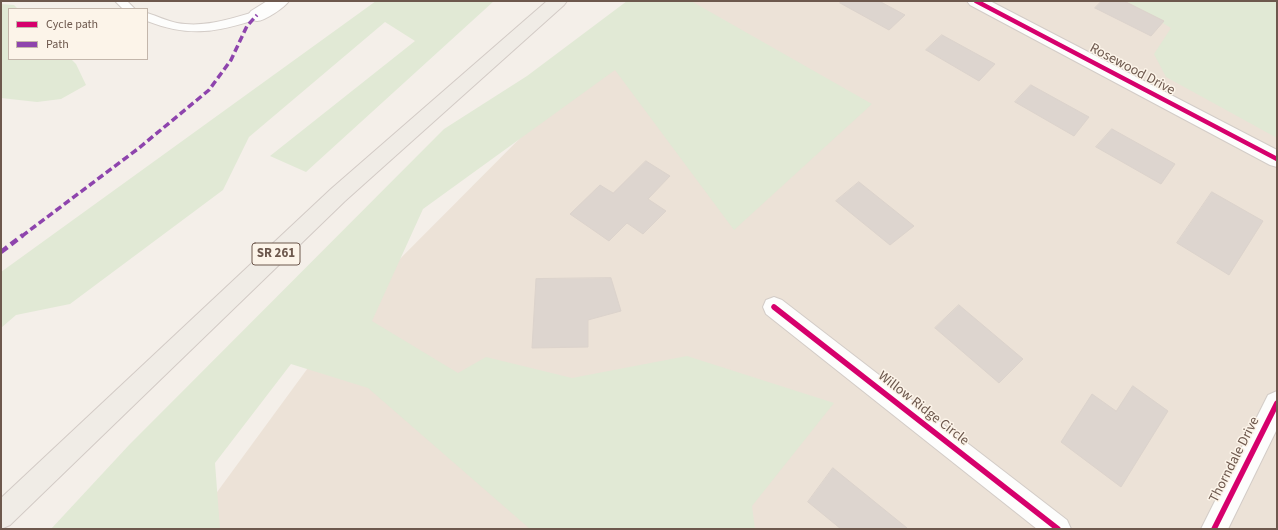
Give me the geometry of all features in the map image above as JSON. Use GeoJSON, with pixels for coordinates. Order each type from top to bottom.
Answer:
{"type":"FeatureCollection","features":[{"type":"Feature","properties":{"kind":"main road","name":"SR 261"},"geometry":{"type":"LineString","coordinates":[[1,516],[338,196],[558,1]]}},
{"type":"Feature","properties":{"kind":"street"},"geometry":{"type":"LineString","coordinates":[[258,15],[280,1]]}},
{"type":"Feature","properties":{"kind":"street","name":"Rosewood Drive"},"geometry":{"type":"LineString","coordinates":[[976,1],[1277,159]]}},
{"type":"Feature","properties":{"kind":"street","name":"Willow Ridge Circle"},"geometry":{"type":"LineString","coordinates":[[774,308],[1058,529]]}},
{"type":"Feature","properties":{"kind":"street","name":"Thorndale Drive"},"geometry":{"type":"LineString","coordinates":[[1214,529],[1277,403]]}},
{"type":"Feature","properties":{"kind":"lane"},"geometry":{"type":"LineString","coordinates":[[120,1],[129,8]]}},
{"type":"Feature","properties":{"kind":"lane"},"geometry":{"type":"LineString","coordinates":[[148,17],[172,26],[193,30],[215,27],[258,15]]}},
{"type":"Feature","properties":{"kind":"shaded area"},"geometry":{"type":"Polygon","coordinates":[[[663,1],[1277,1],[1277,529],[190,529],[354,305],[576,82],[663,1]]]}},
{"type":"Feature","properties":{"kind":"green space"},"geometry":{"type":"Polygon","coordinates":[[[376,1],[494,1],[306,172],[270,156],[415,41],[385,22],[249,137],[223,190],[70,304],[16,315],[1,328],[1,272],[376,1]]]}},
{"type":"Feature","properties":{"kind":"green space"},"geometry":{"type":"Polygon","coordinates":[[[627,1],[691,1],[872,104],[734,230],[615,70],[423,209],[372,321],[458,373],[486,357],[572,378],[687,356],[834,403],[752,506],[755,529],[530,529],[368,388],[291,364],[215,463],[220,529],[51,529],[129,445],[444,129],[527,76],[627,1]]]}},
{"type":"Feature","properties":{"kind":"green space"},"geometry":{"type":"Polygon","coordinates":[[[1126,1],[1277,1],[1277,138],[1166,77],[1154,54],[1171,28],[1126,1]]]}},
{"type":"Feature","properties":{"kind":"green space"},"geometry":{"type":"Polygon","coordinates":[[[1,4],[14,5],[17,8],[8,8],[8,60],[72,60],[76,64],[86,85],[61,99],[37,102],[1,98],[1,4]]]}},
{"type":"Feature","properties":{"kind":"building"},"geometry":{"type":"Polygon","coordinates":[[[843,1],[879,1],[905,15],[889,30],[840,3],[843,1]]]}},
{"type":"Feature","properties":{"kind":"building"},"geometry":{"type":"Polygon","coordinates":[[[1102,1],[1124,1],[1164,21],[1151,36],[1095,8],[1102,1]]]}},
{"type":"Feature","properties":{"kind":"building"},"geometry":{"type":"Polygon","coordinates":[[[942,35],[995,64],[979,81],[926,50],[942,35]]]}},
{"type":"Feature","properties":{"kind":"building"},"geometry":{"type":"Polygon","coordinates":[[[1031,85],[1089,117],[1074,136],[1015,102],[1031,85]]]}},
{"type":"Feature","properties":{"kind":"building"},"geometry":{"type":"Polygon","coordinates":[[[1112,129],[1175,164],[1161,184],[1096,147],[1112,129]]]}},
{"type":"Feature","properties":{"kind":"building"},"geometry":{"type":"Polygon","coordinates":[[[646,161],[670,176],[648,199],[666,211],[643,234],[627,223],[609,241],[570,214],[600,185],[613,193],[646,161]]]}},
{"type":"Feature","properties":{"kind":"building"},"geometry":{"type":"Polygon","coordinates":[[[859,182],[914,226],[890,245],[836,201],[859,182]]]}},
{"type":"Feature","properties":{"kind":"building"},"geometry":{"type":"Polygon","coordinates":[[[1212,192],[1263,221],[1229,275],[1177,243],[1212,192]]]}},
{"type":"Feature","properties":{"kind":"building"},"geometry":{"type":"Polygon","coordinates":[[[611,278],[621,311],[588,320],[588,347],[532,348],[536,279],[611,278]]]}},
{"type":"Feature","properties":{"kind":"building"},"geometry":{"type":"Polygon","coordinates":[[[959,305],[1023,359],[999,383],[935,328],[959,305]]]}},
{"type":"Feature","properties":{"kind":"building"},"geometry":{"type":"Polygon","coordinates":[[[1133,386],[1168,411],[1121,487],[1061,442],[1092,394],[1116,411],[1133,386]]]}},
{"type":"Feature","properties":{"kind":"building"},"geometry":{"type":"Polygon","coordinates":[[[833,468],[907,529],[841,529],[808,502],[833,468]]]}},
{"type":"Feature","properties":{"kind":"marked path"},"geometry":{"type":"LineString","coordinates":[[1,252],[139,148],[209,90],[231,60],[247,26],[257,15]]}},
{"type":"Feature","properties":{"kind":"cycle path"},"geometry":{"type":"LineString","coordinates":[[976,1],[1277,159]]}},
{"type":"Feature","properties":{"kind":"cycle path"},"geometry":{"type":"LineString","coordinates":[[774,307],[1058,529]]}},
{"type":"Feature","properties":{"kind":"cycle path"},"geometry":{"type":"LineString","coordinates":[[1214,529],[1277,403]]}}]}
